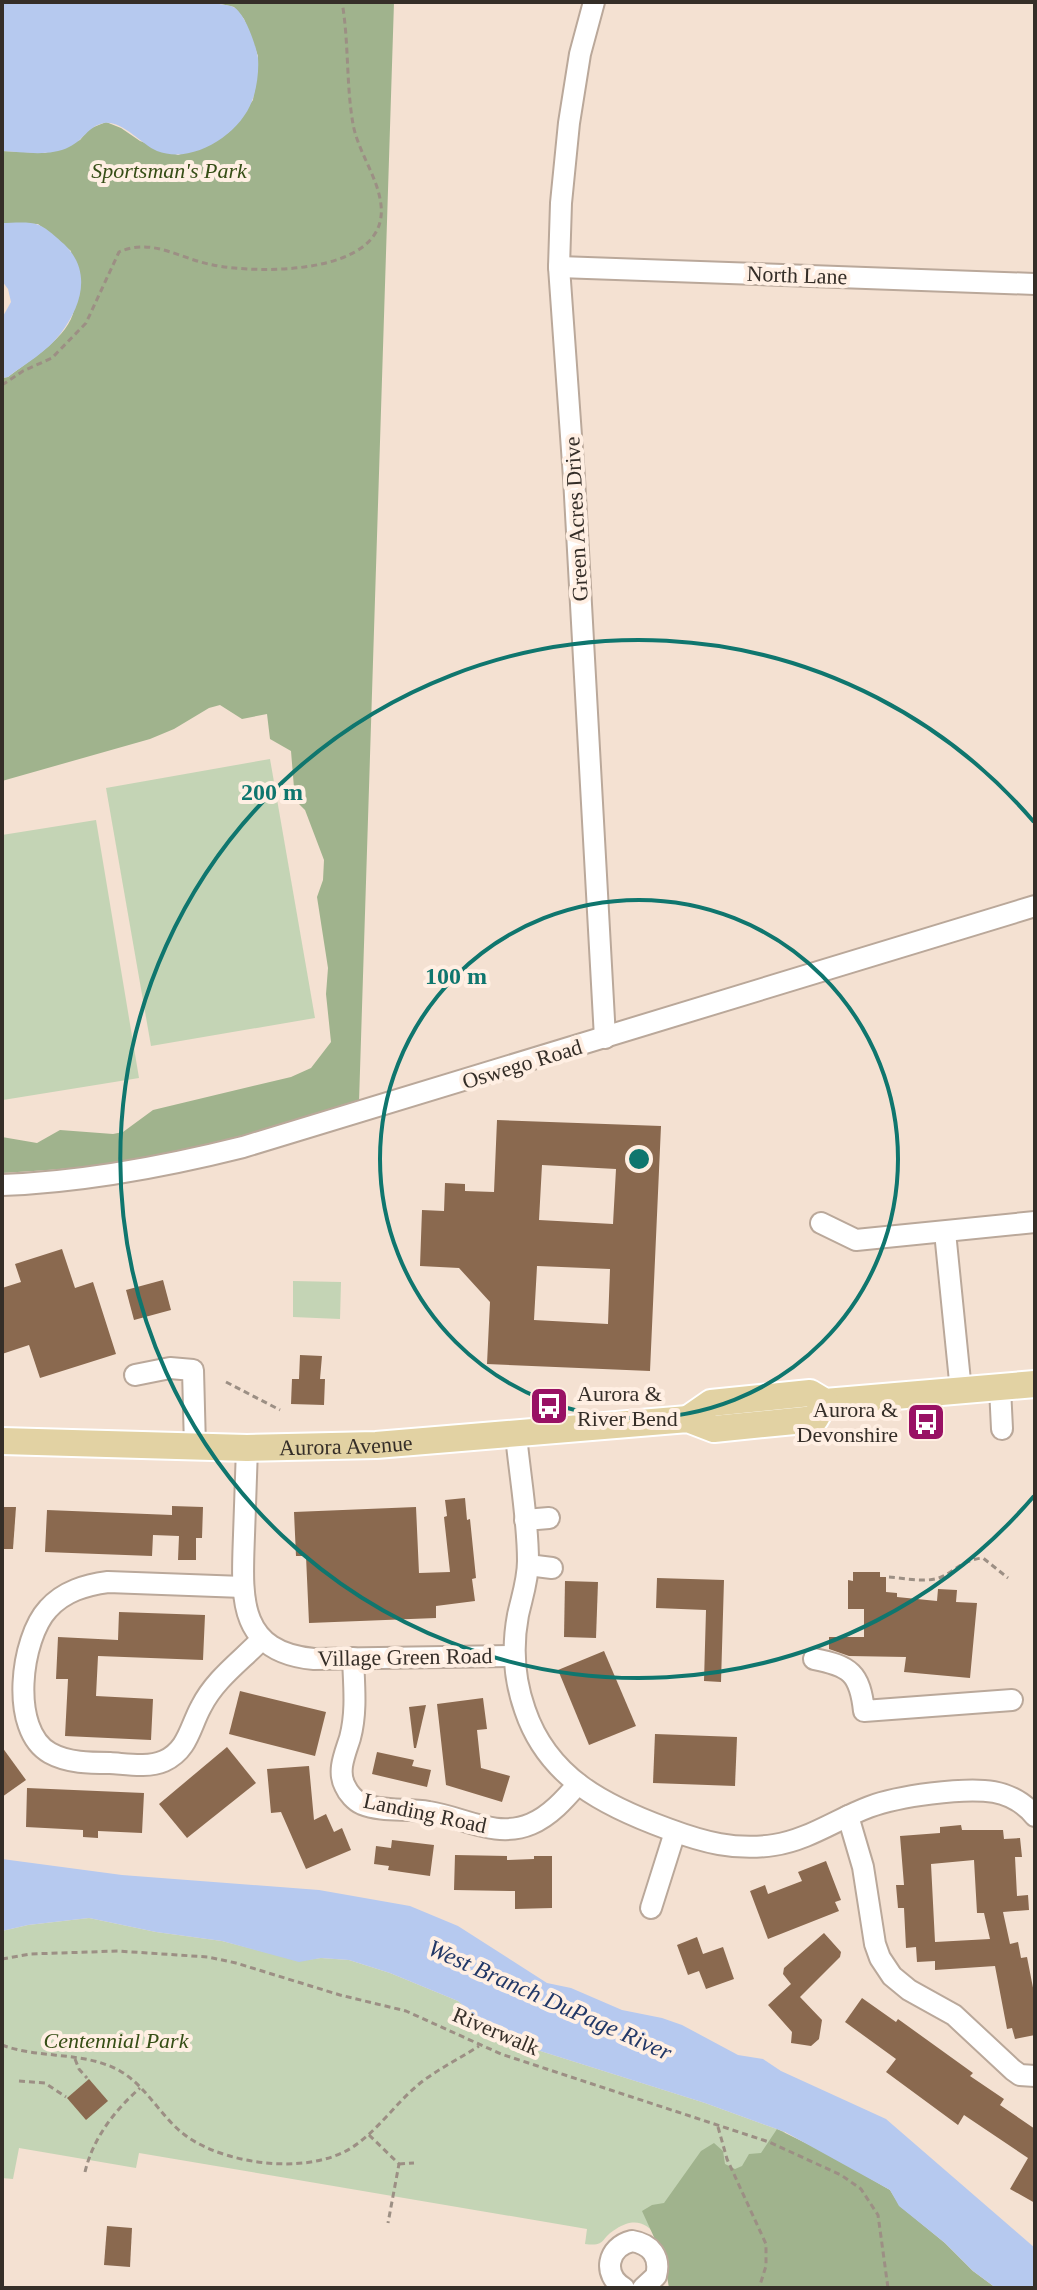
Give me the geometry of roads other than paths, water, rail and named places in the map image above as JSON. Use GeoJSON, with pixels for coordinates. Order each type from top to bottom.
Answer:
{"type":"FeatureCollection","features":[{"type":"Feature","properties":{"kind":"main road","name":"Aurora Avenue"},"geometry":{"type":"LineString","coordinates":[[2,1441],[247,1448],[376,1445],[688,1419],[711,1403],[810,1393],[825,1402],[1035,1384]]}},
{"type":"Feature","properties":{"kind":"street","name":"Green Acres Drive"},"geometry":{"type":"LineString","coordinates":[[594,2],[580,54],[569,123],[561,203],[559,267],[574,478],[605,1038]]}},
{"type":"Feature","properties":{"kind":"street","name":"North Lane"},"geometry":{"type":"LineString","coordinates":[[559,267],[1035,284]]}},
{"type":"Feature","properties":{"kind":"street","name":"Oswego Road"},"geometry":{"type":"LineString","coordinates":[[2,1185],[104,1176],[211,1155],[350,1116],[1035,906]]}},
{"type":"Feature","properties":{"kind":"street"},"geometry":{"type":"LineString","coordinates":[[821,1223],[856,1240],[1035,1222]]}},
{"type":"Feature","properties":{"kind":"street"},"geometry":{"type":"LineString","coordinates":[[945,1232],[961,1391]]}},
{"type":"Feature","properties":{"kind":"street"},"geometry":{"type":"LineString","coordinates":[[135,1375],[170,1368],[193,1370],[195,1447]]}},
{"type":"Feature","properties":{"kind":"street"},"geometry":{"type":"LineString","coordinates":[[1000,1388],[1002,1429]]}},
{"type":"Feature","properties":{"kind":"street"},"geometry":{"type":"LineString","coordinates":[[516,1435],[528,1565],[515,1636],[516,1678],[534,1732],[560,1769],[578,1784],[616,1810],[719,1846],[757,1847],[795,1840],[886,1801],[935,1795],[993,1792],[1019,1802],[1035,1816]]}},
{"type":"Feature","properties":{"kind":"street"},"geometry":{"type":"LineString","coordinates":[[243,1587],[108,1582],[91,1584],[71,1592],[47,1610],[30,1641],[25,1714],[29,1730],[42,1747],[68,1761],[144,1765],[164,1761],[185,1744],[200,1707],[217,1683],[262,1639],[245,1608],[243,1587],[247,1448]]}},
{"type":"Feature","properties":{"kind":"street"},"geometry":{"type":"LineString","coordinates":[[525,1520],[549,1518]]}},
{"type":"Feature","properties":{"kind":"street"},"geometry":{"type":"LineString","coordinates":[[528,1565],[552,1568]]}},
{"type":"Feature","properties":{"kind":"street","name":"Village Green Road"},"geometry":{"type":"LineString","coordinates":[[262,1639],[298,1658],[514,1656]]}},
{"type":"Feature","properties":{"kind":"street","name":"Landing Road"},"geometry":{"type":"LineString","coordinates":[[353,1658],[354,1708],[342,1777],[345,1787],[360,1804],[432,1812],[476,1825],[507,1829],[531,1825],[544,1817],[578,1784]]}},
{"type":"Feature","properties":{"kind":"street"},"geometry":{"type":"LineString","coordinates":[[814,1659],[840,1665],[853,1673],[859,1683],[864,1711],[1012,1700]]}},
{"type":"Feature","properties":{"kind":"street"},"geometry":{"type":"LineString","coordinates":[[848,1816],[863,1867],[875,1944],[892,1976],[909,1990],[954,2015],[1020,2075],[1035,2076]]}},
{"type":"Feature","properties":{"kind":"street"},"geometry":{"type":"LineString","coordinates":[[651,1908],[675,1832]]}},
{"type":"Feature","properties":{"kind":"street"},"geometry":{"type":"LineString","coordinates":[[624,2288],[611,2276],[609,2262],[617,2248],[632,2241],[648,2246],[657,2259],[656,2276],[643,2288]]}},
{"type":"Feature","properties":{"kind":"water"},"geometry":{"type":"Polygon","coordinates":[[[2,2],[212,2],[233,7],[247,24],[257,52],[258,74],[252,101],[237,125],[226,135],[214,144],[185,154],[157,151],[111,123],[94,127],[62,150],[36,153],[2,151],[2,2]]]}},
{"type":"Feature","properties":{"kind":"water"},"geometry":{"type":"Polygon","coordinates":[[[2,223],[31,223],[46,229],[73,254],[81,277],[81,288],[79,300],[61,333],[36,357],[2,378],[2,318],[11,302],[2,281],[2,223]]]}},
{"type":"Feature","properties":{"kind":"water","name":"West Branch DuPage River"},"geometry":{"type":"Polygon","coordinates":[[[2,1859],[122,1875],[319,1890],[410,1906],[458,1926],[547,1983],[571,1988],[622,2010],[682,2025],[738,2055],[763,2059],[781,2071],[886,2119],[1035,2248],[1035,2288],[996,2288],[899,2206],[890,2190],[785,2132],[705,2103],[534,2049],[478,2018],[458,2001],[390,1973],[349,1960],[321,1958],[299,1962],[222,1941],[89,1918],[2,1931],[2,1859]]]}},
{"type":"Feature","properties":{"kind":"place","name":"Aurora & River Bend"},"geometry":{"type":"Point","coordinates":[549,1406]}},
{"type":"Feature","properties":{"kind":"place","name":"Aurora & Devonshire"},"geometry":{"type":"Point","coordinates":[926,1422]}},
{"type":"Feature","properties":{"kind":"park label","name":"Sportsman's Park"},"geometry":{"type":"Point","coordinates":[169,170]}},
{"type":"Feature","properties":{"kind":"park label","name":"Centennial Park"},"geometry":{"type":"Point","coordinates":[116,2040]}}]}
